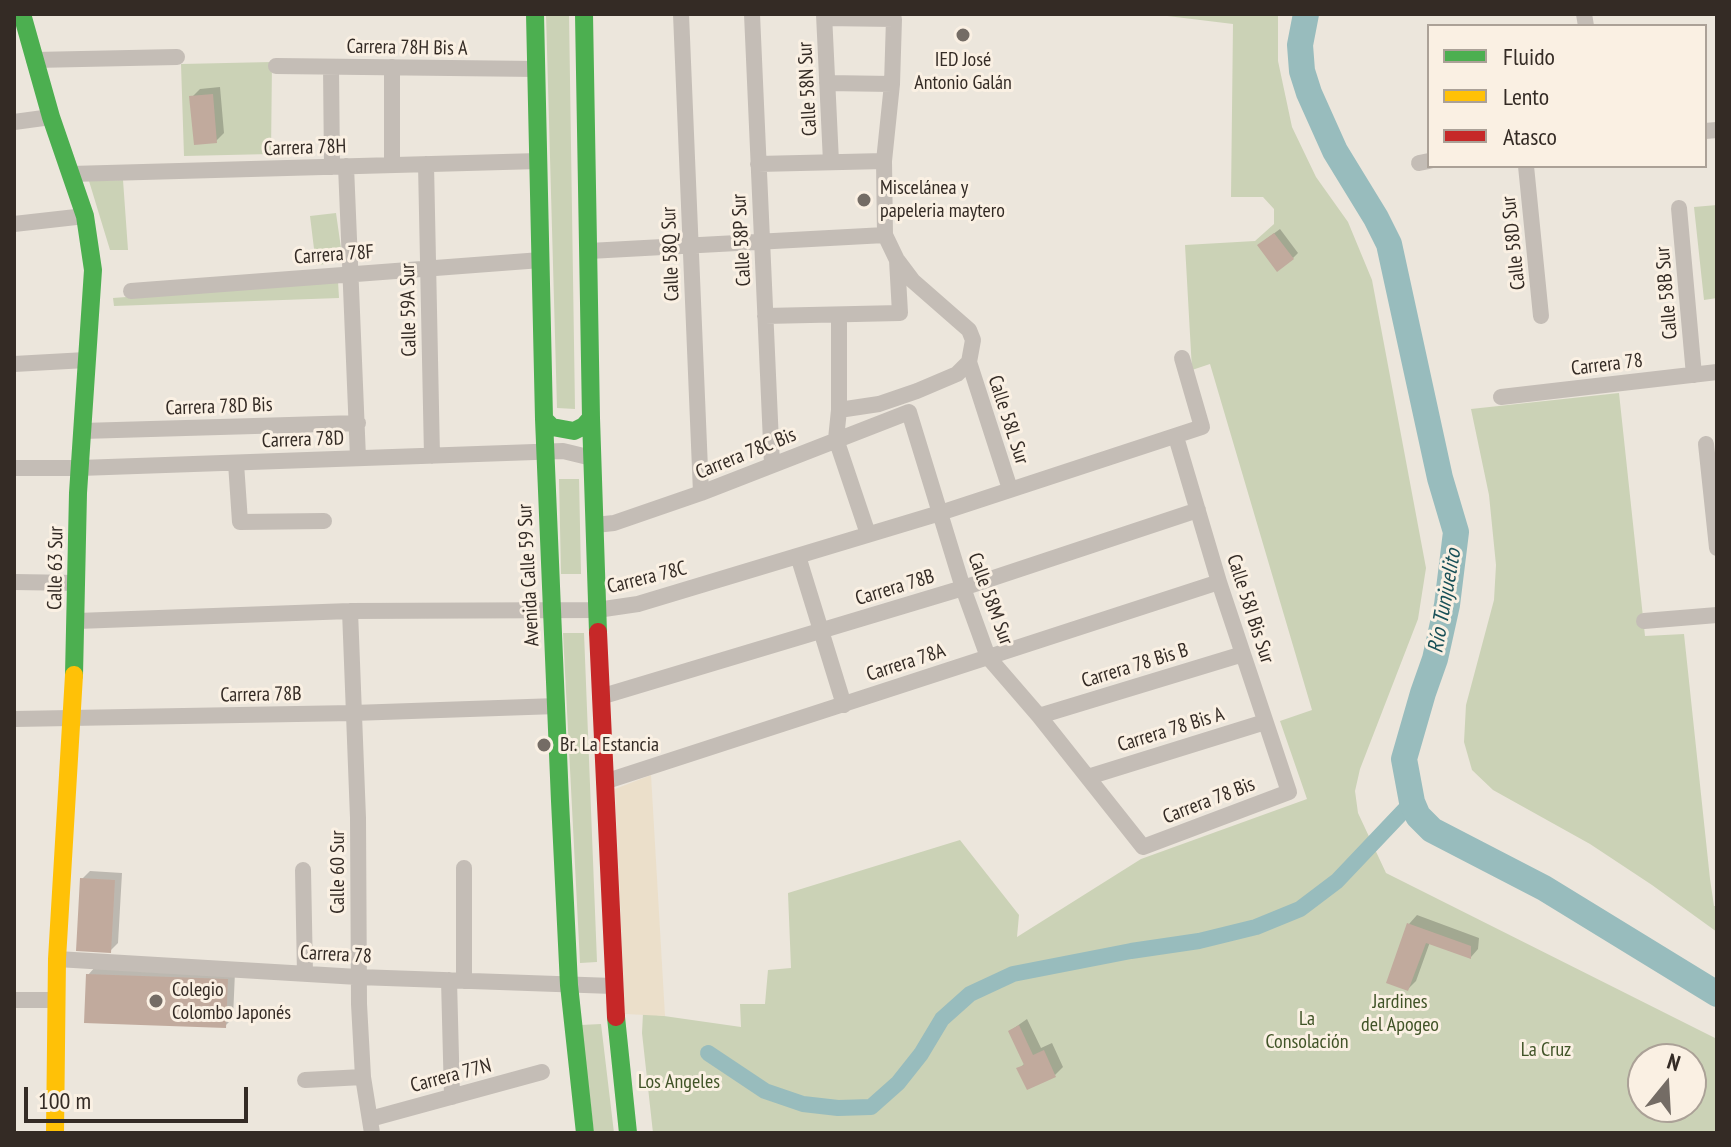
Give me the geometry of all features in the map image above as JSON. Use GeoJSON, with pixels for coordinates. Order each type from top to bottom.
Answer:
{"type":"FeatureCollection","features":[{"type":"Feature","properties":{"kind":"main road","name":"Calle 63 Sur"},"geometry":{"type":"LineString","coordinates":[[22,14],[51,117],[85,216],[93,270],[80,468],[77,621],[57,959],[55,1133]]}},
{"type":"Feature","properties":{"kind":"main road","name":"Avenida Calle 59 Sur"},"geometry":{"type":"LineString","coordinates":[[535,14],[544,419],[569,985],[585,1133]]}},
{"type":"Feature","properties":{"kind":"main road"},"geometry":{"type":"LineString","coordinates":[[584,14],[591,418],[600,697],[613,986],[628,1133]]}},
{"type":"Feature","properties":{"kind":"main road"},"geometry":{"type":"LineString","coordinates":[[544,419],[552,427],[574,431],[591,418]]}},
{"type":"Feature","properties":{"kind":"street","name":"Calle 58Q Sur"},"geometry":{"type":"LineString","coordinates":[[681,14],[701,493]]}},
{"type":"Feature","properties":{"kind":"street","name":"Calle 58P Sur"},"geometry":{"type":"LineString","coordinates":[[752,14],[772,465]]}},
{"type":"Feature","properties":{"kind":"street"},"geometry":{"type":"LineString","coordinates":[[824,16],[894,19],[892,84],[884,161],[885,235],[897,260],[913,281],[969,330],[973,340],[969,362],[957,374],[882,412],[839,410]]}},
{"type":"Feature","properties":{"kind":"street","name":"Calle 58N Sur"},"geometry":{"type":"LineString","coordinates":[[824,16],[831,162]]}},
{"type":"Feature","properties":{"kind":"street"},"geometry":{"type":"LineString","coordinates":[[34,60],[177,57]]}},
{"type":"Feature","properties":{"kind":"street","name":"Carrera 78H Bis A"},"geometry":{"type":"LineString","coordinates":[[276,66],[537,69]]}},
{"type":"Feature","properties":{"kind":"street"},"geometry":{"type":"LineString","coordinates":[[331,67],[351,274],[358,458]]}},
{"type":"Feature","properties":{"kind":"street"},"geometry":{"type":"LineString","coordinates":[[392,67],[392,165]]}},
{"type":"Feature","properties":{"kind":"street"},"geometry":{"type":"LineString","coordinates":[[827,83],[892,84]]}},
{"type":"Feature","properties":{"kind":"street"},"geometry":{"type":"LineString","coordinates":[[14,122],[51,117]]}},
{"type":"Feature","properties":{"kind":"street","name":"Carrera 78H"},"geometry":{"type":"LineString","coordinates":[[71,174],[539,161]]}},
{"type":"Feature","properties":{"kind":"street"},"geometry":{"type":"LineString","coordinates":[[758,164],[884,161]]}},
{"type":"Feature","properties":{"kind":"street","name":"Calle 59A Sur"},"geometry":{"type":"LineString","coordinates":[[426,164],[432,456]]}},
{"type":"Feature","properties":{"kind":"street","name":"Calle 58D Sur"},"geometry":{"type":"LineString","coordinates":[[1526,168],[1541,316]]}},
{"type":"Feature","properties":{"kind":"street","name":"Calle 58B Sur"},"geometry":{"type":"LineString","coordinates":[[1679,208],[1694,375]]}},
{"type":"Feature","properties":{"kind":"street"},"geometry":{"type":"LineString","coordinates":[[14,224],[85,216]]}},
{"type":"Feature","properties":{"kind":"street"},"geometry":{"type":"LineString","coordinates":[[589,251],[885,235]]}},
{"type":"Feature","properties":{"kind":"street","name":"Carrera 78F"},"geometry":{"type":"LineString","coordinates":[[131,291],[541,260]]}},
{"type":"Feature","properties":{"kind":"street"},"geometry":{"type":"LineString","coordinates":[[765,316],[900,313],[897,260]]}},
{"type":"Feature","properties":{"kind":"street"},"geometry":{"type":"LineString","coordinates":[[839,315],[836,439],[868,534]]}},
{"type":"Feature","properties":{"kind":"street","name":"Carrera 78C"},"geometry":{"type":"LineString","coordinates":[[77,621],[350,611],[597,610],[638,604],[940,513],[1202,427],[1182,358]]}},
{"type":"Feature","properties":{"kind":"street"},"geometry":{"type":"LineString","coordinates":[[14,364],[86,360]]}},
{"type":"Feature","properties":{"kind":"street","name":"Calle 58L Sur"},"geometry":{"type":"LineString","coordinates":[[969,362],[1010,489]]}},
{"type":"Feature","properties":{"kind":"street","name":"Carrera 78"},"geometry":{"type":"LineString","coordinates":[[1501,397],[1717,372]]}},
{"type":"Feature","properties":{"kind":"street","name":"Carrera 78C Bis"},"geometry":{"type":"LineString","coordinates":[[595,525],[614,523],[701,493],[836,439],[882,412],[909,412]]}},
{"type":"Feature","properties":{"kind":"street","name":"Calle 58M Sur"},"geometry":{"type":"LineString","coordinates":[[909,412],[963,588],[988,657],[1143,847]]}},
{"type":"Feature","properties":{"kind":"street","name":"Carrera 78D Bis"},"geometry":{"type":"LineString","coordinates":[[82,431],[358,423]]}},
{"type":"Feature","properties":{"kind":"street","name":"Calle 58I Bis Sur"},"geometry":{"type":"LineString","coordinates":[[1176,437],[1219,582],[1289,792]]}},
{"type":"Feature","properties":{"kind":"street"},"geometry":{"type":"LineString","coordinates":[[1706,444],[1717,548]]}},
{"type":"Feature","properties":{"kind":"street","name":"Carrera 78D"},"geometry":{"type":"LineString","coordinates":[[14,468],[563,451],[592,458]]}},
{"type":"Feature","properties":{"kind":"street"},"geometry":{"type":"LineString","coordinates":[[236,463],[240,522],[324,521]]}},
{"type":"Feature","properties":{"kind":"street","name":"Carrera 78B"},"geometry":{"type":"LineString","coordinates":[[600,697],[963,588],[1198,510]]}},
{"type":"Feature","properties":{"kind":"street"},"geometry":{"type":"LineString","coordinates":[[798,556],[844,705]]}},
{"type":"Feature","properties":{"kind":"street"},"geometry":{"type":"LineString","coordinates":[[14,582],[77,583]]}},
{"type":"Feature","properties":{"kind":"street","name":"Carrera 78A"},"geometry":{"type":"LineString","coordinates":[[604,782],[1219,582]]}},
{"type":"Feature","properties":{"kind":"street","name":"Calle 60 Sur"},"geometry":{"type":"LineString","coordinates":[[350,611],[358,818],[358,977],[363,1077],[371,1126]]}},
{"type":"Feature","properties":{"kind":"street"},"geometry":{"type":"LineString","coordinates":[[1644,621],[1717,615]]}},
{"type":"Feature","properties":{"kind":"street","name":"Carrera 78 Bis B"},"geometry":{"type":"LineString","coordinates":[[1039,716],[1243,654]]}},
{"type":"Feature","properties":{"kind":"street","name":"Carrera 78B"},"geometry":{"type":"LineString","coordinates":[[14,719],[557,706]]}},
{"type":"Feature","properties":{"kind":"street","name":"Carrera 78 Bis A"},"geometry":{"type":"LineString","coordinates":[[1088,777],[1265,722]]}},
{"type":"Feature","properties":{"kind":"street","name":"Carrera 78 Bis"},"geometry":{"type":"LineString","coordinates":[[1143,847],[1289,792]]}},
{"type":"Feature","properties":{"kind":"street"},"geometry":{"type":"LineString","coordinates":[[452,1097],[464,868]]}},
{"type":"Feature","properties":{"kind":"street"},"geometry":{"type":"LineString","coordinates":[[303,870],[305,974]]}},
{"type":"Feature","properties":{"kind":"street","name":"Carrera 78"},"geometry":{"type":"LineString","coordinates":[[57,959],[358,977],[613,986]]}},
{"type":"Feature","properties":{"kind":"street"},"geometry":{"type":"LineString","coordinates":[[14,1000],[56,1000]]}},
{"type":"Feature","properties":{"kind":"street","name":"Carrera 77N"},"geometry":{"type":"LineString","coordinates":[[371,1126],[452,1097],[542,1072]]}},
{"type":"Feature","properties":{"kind":"street"},"geometry":{"type":"LineString","coordinates":[[305,1080],[363,1077]]}},
{"type":"Feature","properties":{"kind":"green space"},"geometry":{"type":"Polygon","coordinates":[[[546,14],[569,14],[575,409],[557,408],[546,14]]]}},
{"type":"Feature","properties":{"kind":"green space"},"geometry":{"type":"Polygon","coordinates":[[[1151,14],[1278,14],[1278,61],[1292,127],[1316,177],[1348,222],[1372,280],[1426,568],[1418,619],[1360,769],[1355,791],[1358,813],[1386,873],[1717,1039],[1717,1133],[653,1133],[642,1033],[643,1013],[741,1027],[740,1004],[765,1004],[768,970],[791,968],[788,893],[960,840],[1019,915],[1017,937],[1141,859],[1307,799],[1280,721],[1312,710],[1210,364],[1192,370],[1185,245],[1255,241],[1274,224],[1274,209],[1263,197],[1231,197],[1233,24],[1151,14]]]}},
{"type":"Feature","properties":{"kind":"green space"},"geometry":{"type":"Polygon","coordinates":[[[272,62],[271,154],[184,156],[181,64],[272,62]]]}},
{"type":"Feature","properties":{"kind":"green space"},"geometry":{"type":"Polygon","coordinates":[[[123,180],[128,250],[110,250],[89,181],[123,180]]]}},
{"type":"Feature","properties":{"kind":"green space"},"geometry":{"type":"Polygon","coordinates":[[[1717,205],[1717,298],[1704,300],[1694,207],[1717,205]]]}},
{"type":"Feature","properties":{"kind":"green space"},"geometry":{"type":"Polygon","coordinates":[[[336,213],[343,262],[316,265],[310,216],[336,213]]]}},
{"type":"Feature","properties":{"kind":"green space"},"geometry":{"type":"Polygon","coordinates":[[[338,281],[339,298],[114,306],[113,298],[338,281]]]}},
{"type":"Feature","properties":{"kind":"green space"},"geometry":{"type":"Polygon","coordinates":[[[1619,393],[1645,636],[1684,634],[1710,879],[1714,906],[1717,906],[1717,932],[1590,844],[1493,790],[1472,770],[1464,742],[1466,705],[1494,600],[1496,565],[1489,495],[1471,409],[1619,393]]]}},
{"type":"Feature","properties":{"kind":"green space"},"geometry":{"type":"Polygon","coordinates":[[[559,479],[579,479],[581,574],[561,574],[559,479]]]}},
{"type":"Feature","properties":{"kind":"green space"},"geometry":{"type":"Polygon","coordinates":[[[563,633],[584,633],[597,962],[580,963],[563,633]]]}},
{"type":"Feature","properties":{"kind":"green space"},"geometry":{"type":"Polygon","coordinates":[[[601,1024],[614,1133],[594,1133],[581,1025],[601,1024]]]}},
{"type":"Feature","properties":{"kind":"shaded area"},"geometry":{"type":"Polygon","coordinates":[[[651,775],[665,1016],[625,1014],[615,789],[651,775]]]}},
{"type":"Feature","properties":{"kind":"building"},"geometry":{"type":"Polygon","coordinates":[[[213,94],[217,143],[194,145],[189,96],[213,94]]]}},
{"type":"Feature","properties":{"kind":"building"},"geometry":{"type":"Polygon","coordinates":[[[1274,233],[1294,259],[1277,272],[1257,245],[1274,233]]]}},
{"type":"Feature","properties":{"kind":"building"},"geometry":{"type":"Polygon","coordinates":[[[80,878],[115,880],[111,953],[76,951],[80,878]]]}},
{"type":"Feature","properties":{"kind":"building"},"geometry":{"type":"Polygon","coordinates":[[[1407,923],[1471,946],[1471,959],[1426,943],[1408,991],[1386,983],[1407,923]]]}},
{"type":"Feature","properties":{"kind":"building","name":"Colegio Colombo Japonés"},"geometry":{"type":"Polygon","coordinates":[[[86,974],[228,979],[226,1028],[84,1023],[86,974]]]}},
{"type":"Feature","properties":{"kind":"building"},"geometry":{"type":"Polygon","coordinates":[[[1019,1025],[1033,1055],[1044,1050],[1056,1077],[1027,1090],[1016,1068],[1024,1065],[1008,1031],[1019,1025]]]}},
{"type":"Feature","properties":{"kind":"waterway","name":"Río Tunjuelito"},"geometry":{"type":"LineString","coordinates":[[1306,14],[1300,45],[1302,71],[1335,151],[1389,244],[1440,478],[1456,532],[1447,605],[1435,659],[1404,759],[1412,802],[1418,816],[1432,830],[1544,888],[1717,994]]}},
{"type":"Feature","properties":{"kind":"waterway"},"geometry":{"type":"LineString","coordinates":[[708,1053],[765,1091],[803,1104],[838,1108],[871,1107],[898,1083],[921,1054],[942,1019],[970,994],[1013,974],[1199,941],[1256,927],[1300,909],[1337,881],[1412,802]]}},
{"type":"Feature","properties":{"kind":"traffic: fast"},"geometry":{"type":"LineString","coordinates":[[22,14],[51,117],[85,216],[93,270],[78,493],[74,675]]}},
{"type":"Feature","properties":{"kind":"traffic: fast"},"geometry":{"type":"LineString","coordinates":[[535,14],[544,419],[560,801],[569,985],[585,1133]]}},
{"type":"Feature","properties":{"kind":"traffic: fast"},"geometry":{"type":"LineString","coordinates":[[584,14],[598,632]]}},
{"type":"Feature","properties":{"kind":"traffic: fast"},"geometry":{"type":"LineString","coordinates":[[544,419],[552,427],[574,431],[591,418]]}},
{"type":"Feature","properties":{"kind":"traffic: fast"},"geometry":{"type":"LineString","coordinates":[[616,1017],[628,1133]]}},
{"type":"Feature","properties":{"kind":"traffic: slow"},"geometry":{"type":"LineString","coordinates":[[55,1133],[57,959],[74,675]]}},
{"type":"Feature","properties":{"kind":"traffic: jam"},"geometry":{"type":"LineString","coordinates":[[598,632],[616,1017]]}},
{"type":"Feature","properties":{"kind":"place","name":"IED José Antonio Galán"},"geometry":{"type":"Point","coordinates":[963,35]}},
{"type":"Feature","properties":{"kind":"place","name":"Miscelánea y papeleria maytero"},"geometry":{"type":"Point","coordinates":[864,200]}},
{"type":"Feature","properties":{"kind":"place","name":"Br. La Estancia"},"geometry":{"type":"Point","coordinates":[544,745]}},
{"type":"Feature","properties":{"kind":"place","name":"Colegio Colombo Japonés"},"geometry":{"type":"Point","coordinates":[156,1001]}},
{"type":"Feature","properties":{"kind":"park label","name":"Jardines del Apogeo"},"geometry":{"type":"Point","coordinates":[1400,1014]}},
{"type":"Feature","properties":{"kind":"park label","name":"La Consolación"},"geometry":{"type":"Point","coordinates":[1307,1030]}},
{"type":"Feature","properties":{"kind":"park label","name":"La Cruz"},"geometry":{"type":"Point","coordinates":[1546,1050]}},
{"type":"Feature","properties":{"kind":"park label","name":"Los Angeles"},"geometry":{"type":"Point","coordinates":[679,1082]}}]}
